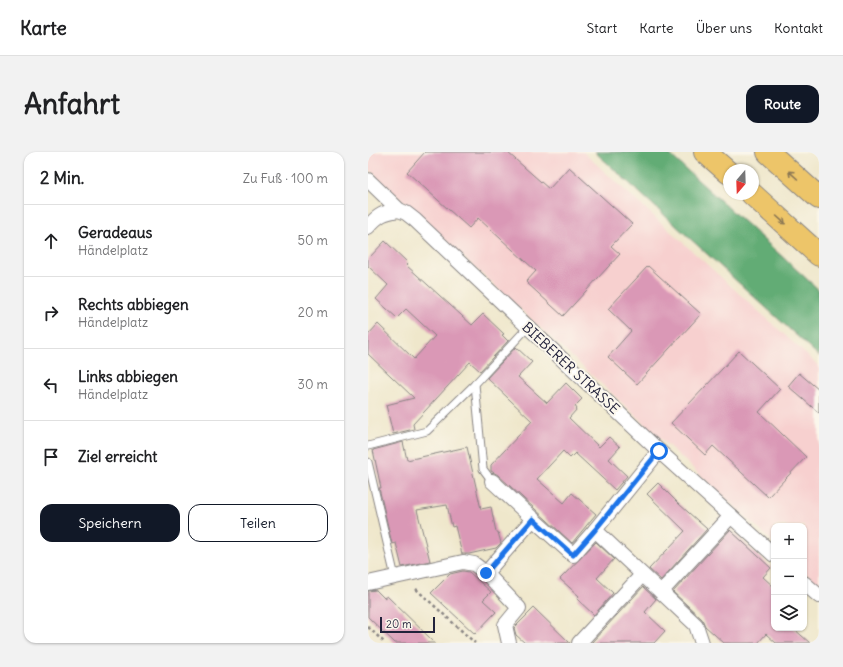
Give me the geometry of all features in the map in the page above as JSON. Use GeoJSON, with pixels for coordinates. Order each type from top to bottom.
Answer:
{"type":"FeatureCollection","features":[{"type":"Feature","properties":{"kind":"highway"},"geometry":{"type":"LineString","coordinates":[[705,152],[723,168]]}},
{"type":"Feature","properties":{"kind":"highway"},"geometry":{"type":"LineString","coordinates":[[768,152],[819,198]]}},
{"type":"Feature","properties":{"kind":"highway"},"geometry":{"type":"LineString","coordinates":[[759,200],[819,255]]}},
{"type":"Feature","properties":{"kind":"street","name":"BIEBERER STRASSE"},"geometry":{"type":"LineString","coordinates":[[368,180],[399,210],[415,220],[659,451],[771,552]]}},
{"type":"Feature","properties":{"kind":"street"},"geometry":{"type":"LineString","coordinates":[[368,227],[380,215],[399,210]]}},
{"type":"Feature","properties":{"kind":"street"},"geometry":{"type":"LineString","coordinates":[[492,481],[573,555],[659,451]]}},
{"type":"Feature","properties":{"kind":"street"},"geometry":{"type":"LineString","coordinates":[[661,592],[731,516]]}},
{"type":"Feature","properties":{"kind":"street"},"geometry":{"type":"LineString","coordinates":[[486,573],[533,519]]}},
{"type":"Feature","properties":{"kind":"street"},"geometry":{"type":"LineString","coordinates":[[595,530],[696,625],[702,643]]}},
{"type":"Feature","properties":{"kind":"street"},"geometry":{"type":"LineString","coordinates":[[368,582],[449,564],[463,562],[474,564],[486,573],[519,608],[505,625],[509,643]]}},
{"type":"Feature","properties":{"kind":"street"},"geometry":{"type":"LineString","coordinates":[[579,643],[642,575]]}},
{"type":"Feature","properties":{"kind":"street"},"geometry":{"type":"LineString","coordinates":[[807,586],[819,596]]}},
{"type":"Feature","properties":{"kind":"lane"},"geometry":{"type":"LineString","coordinates":[[368,446],[427,431],[475,384],[528,328]]}},
{"type":"Feature","properties":{"kind":"lane"},"geometry":{"type":"LineString","coordinates":[[475,384],[483,469],[492,481]]}},
{"type":"Feature","properties":{"kind":"lane"},"geometry":{"type":"LineString","coordinates":[[368,462],[399,576]]}},
{"type":"Feature","properties":{"kind":"path"},"geometry":{"type":"LineString","coordinates":[[399,576],[474,643]]}},
{"type":"Feature","properties":{"kind":"path"},"geometry":{"type":"LineString","coordinates":[[368,627],[385,643]]}},
{"type":"Feature","properties":{"kind":"shaded area"},"geometry":{"type":"Polygon","coordinates":[[[368,152],[583,152],[819,366],[819,585],[807,574],[807,523],[771,523],[771,540],[368,169],[368,152]]]}},
{"type":"Feature","properties":{"kind":"green space"},"geometry":{"type":"Polygon","coordinates":[[[595,152],[667,152],[819,290],[819,356],[595,152]]]}},
{"type":"Feature","properties":{"kind":"building"},"geometry":{"type":"Polygon","coordinates":[[[425,152],[507,152],[549,189],[569,167],[632,224],[611,246],[620,254],[563,316],[526,282],[536,271],[478,218],[469,228],[407,172],[425,152]]]}},
{"type":"Feature","properties":{"kind":"building"},"geometry":{"type":"Polygon","coordinates":[[[385,241],[408,263],[406,265],[472,325],[483,314],[504,334],[502,335],[508,341],[480,371],[470,362],[413,424],[414,429],[393,434],[386,405],[414,398],[368,354],[368,335],[378,324],[414,359],[435,336],[406,309],[397,318],[376,299],[388,285],[368,266],[368,259],[385,241]]]}},
{"type":"Feature","properties":{"kind":"building"},"geometry":{"type":"Polygon","coordinates":[[[648,266],[701,314],[637,384],[608,357],[631,331],[608,309],[648,266]]]}},
{"type":"Feature","properties":{"kind":"building"},"geometry":{"type":"Polygon","coordinates":[[[516,347],[532,362],[518,377],[547,403],[566,383],[582,399],[575,406],[577,409],[569,418],[599,447],[609,437],[620,447],[609,459],[627,476],[615,490],[575,453],[570,458],[563,451],[537,479],[564,503],[572,493],[596,514],[572,543],[498,475],[491,471],[491,465],[532,421],[487,378],[516,347]]]}},
{"type":"Feature","properties":{"kind":"building"},"geometry":{"type":"Polygon","coordinates":[[[739,351],[780,389],[759,412],[806,457],[768,497],[713,446],[705,455],[671,423],[739,351]]]}},
{"type":"Feature","properties":{"kind":"building"},"geometry":{"type":"Polygon","coordinates":[[[799,373],[819,390],[819,413],[788,386],[799,373]]]}},
{"type":"Feature","properties":{"kind":"building"},"geometry":{"type":"Polygon","coordinates":[[[403,442],[407,460],[467,447],[481,509],[491,507],[496,532],[498,532],[501,543],[496,548],[469,554],[462,554],[455,526],[452,527],[447,505],[417,510],[430,561],[402,567],[396,543],[392,544],[379,488],[381,488],[373,450],[403,442]]]}},
{"type":"Feature","properties":{"kind":"building"},"geometry":{"type":"Polygon","coordinates":[[[658,483],[707,529],[661,580],[649,569],[685,531],[647,494],[658,483]]]}},
{"type":"Feature","properties":{"kind":"building"},"geometry":{"type":"Polygon","coordinates":[[[730,530],[771,568],[763,577],[771,584],[771,631],[796,631],[810,643],[776,643],[766,634],[758,643],[724,643],[705,626],[702,619],[673,592],[730,530]]]}},
{"type":"Feature","properties":{"kind":"building"},"geometry":{"type":"Polygon","coordinates":[[[596,542],[614,559],[597,578],[613,593],[594,615],[577,599],[579,596],[560,579],[596,542]]]}},
{"type":"Feature","properties":{"kind":"building"},"geometry":{"type":"Polygon","coordinates":[[[463,571],[469,572],[491,592],[483,600],[496,612],[475,634],[431,593],[450,574],[463,571]]]}},
{"type":"Feature","properties":{"kind":"building"},"geometry":{"type":"Polygon","coordinates":[[[643,587],[656,599],[645,612],[665,631],[654,643],[591,643],[643,587]]]}},
{"type":"Feature","properties":{"kind":"building"},"geometry":{"type":"Polygon","coordinates":[[[376,590],[384,598],[387,596],[435,643],[395,643],[368,617],[368,591],[376,590]]]}},
{"type":"Feature","properties":{"kind":"building"},"geometry":{"type":"Polygon","coordinates":[[[534,608],[570,643],[525,643],[516,635],[514,628],[534,608]]]}},
{"type":"Feature","properties":{"kind":"route"},"geometry":{"type":"LineString","coordinates":[[486,573],[533,519],[573,555],[659,451]]}}]}
